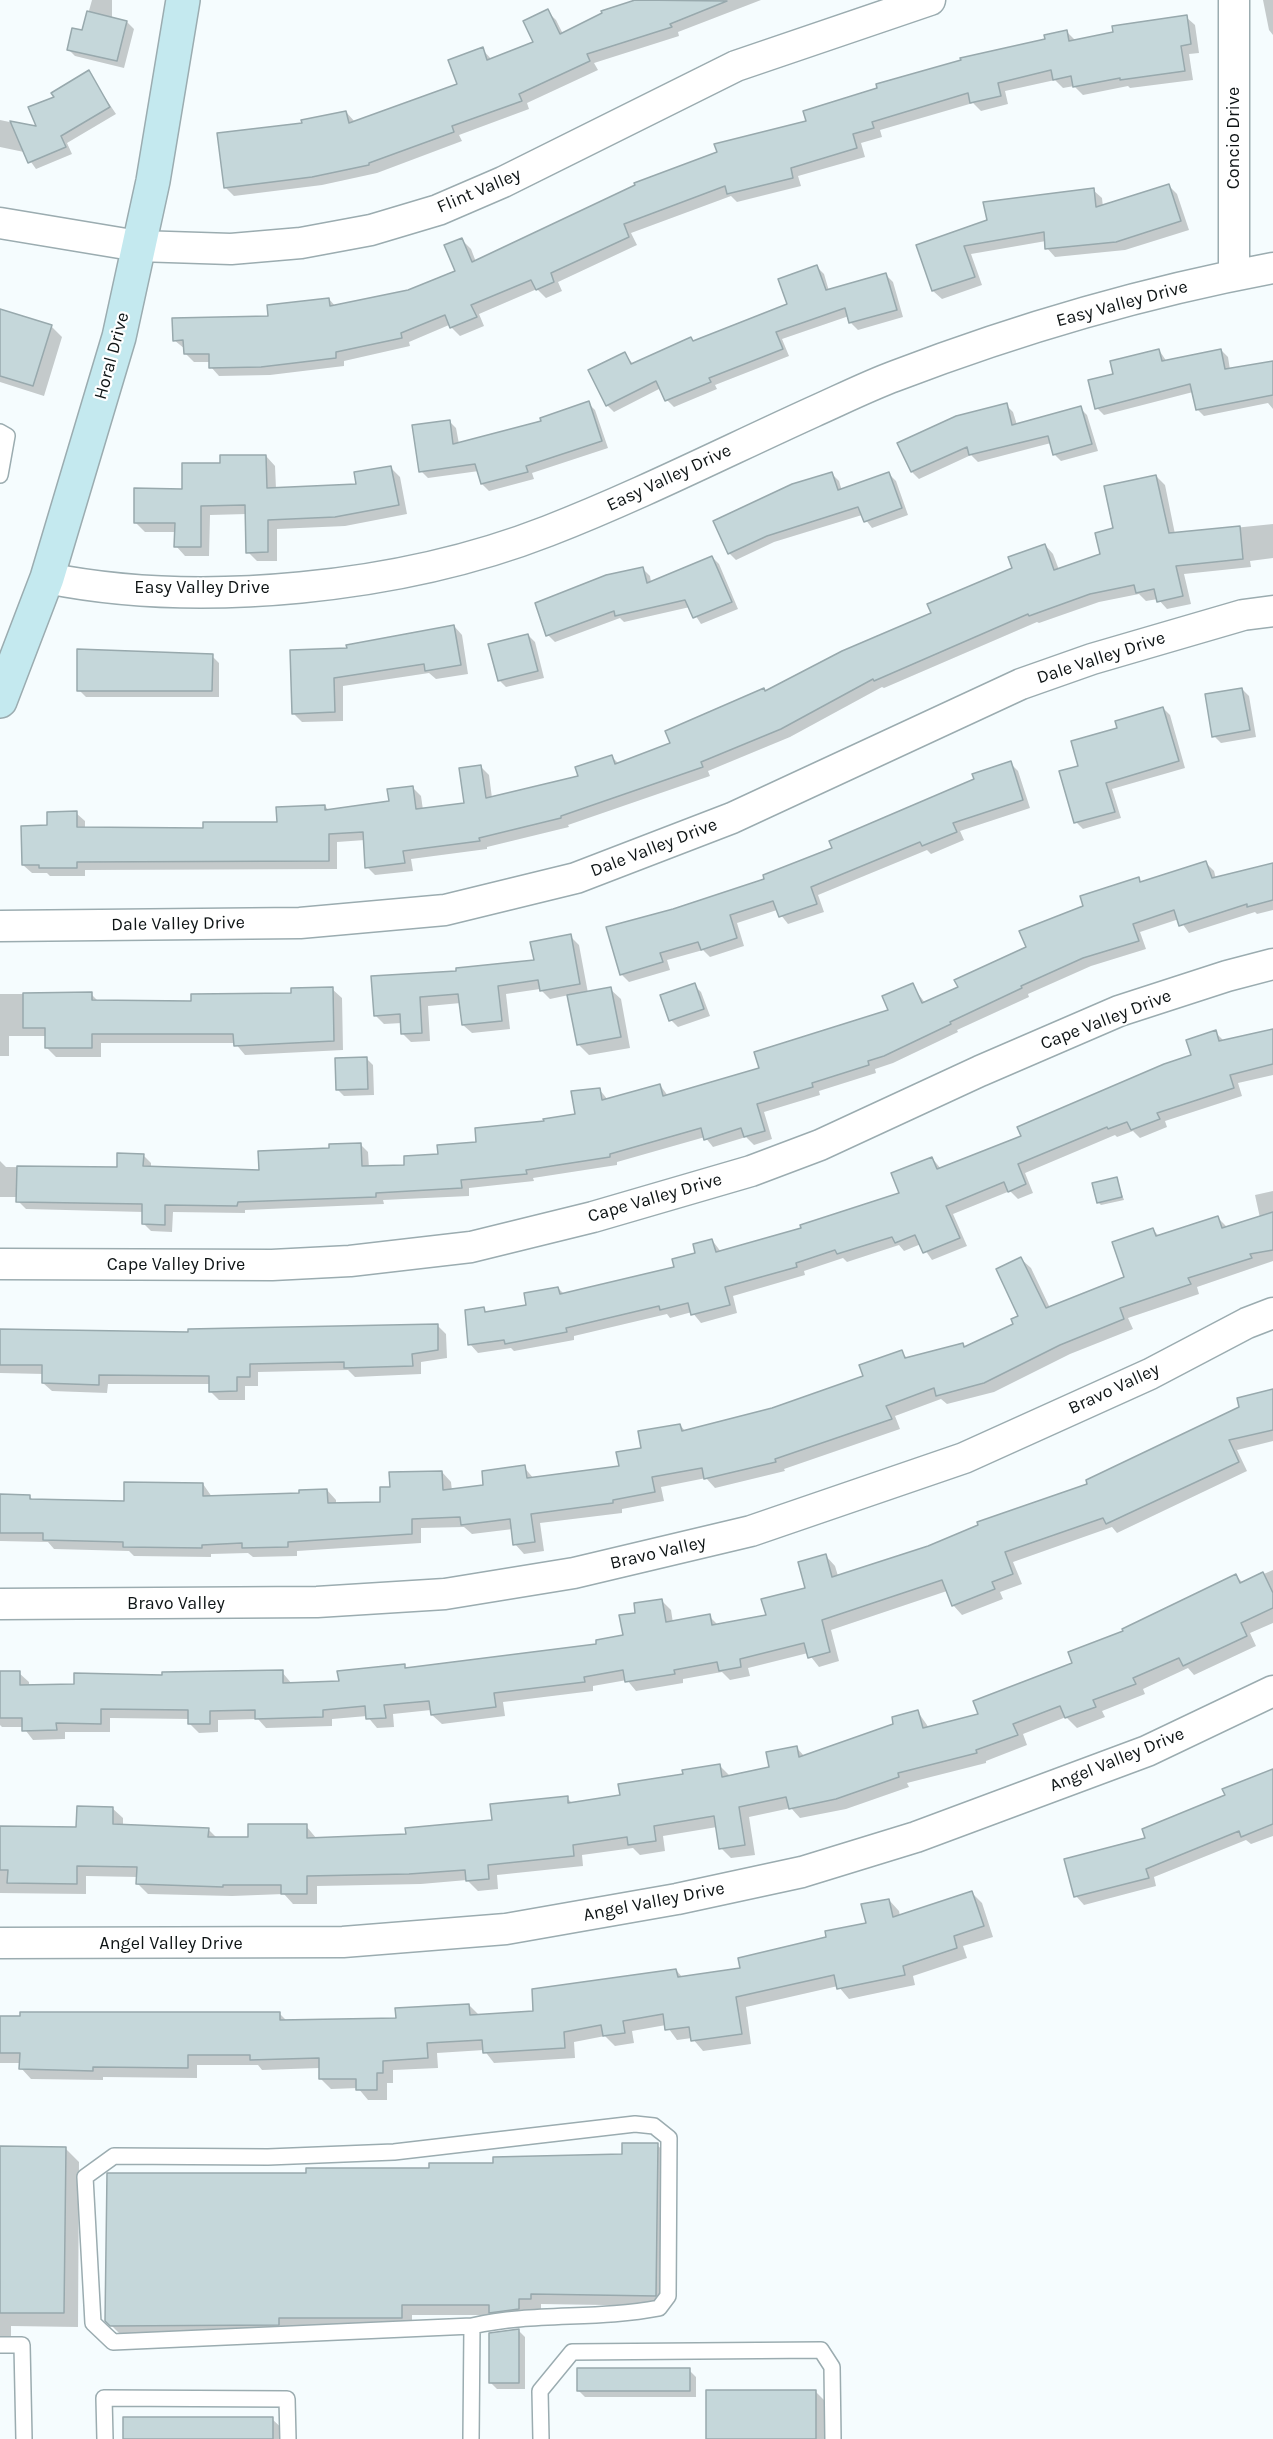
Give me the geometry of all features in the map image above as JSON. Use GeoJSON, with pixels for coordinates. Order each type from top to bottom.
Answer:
{"type":"FeatureCollection","features":[{"type":"Feature","properties":{"kind":"street","name":"Horal Drive"},"geometry":{"type":"LineString","coordinates":[[3,685],[47,578],[118,337],[153,181],[183,0]]}},
{"type":"Feature","properties":{"kind":"street","name":"Flint Valley"},"geometry":{"type":"LineString","coordinates":[[0,223],[138,246],[231,249],[301,243],[371,230],[438,210],[503,182],[736,66],[930,0]]}},
{"type":"Feature","properties":{"kind":"street","name":"Concio Drive"},"geometry":{"type":"LineString","coordinates":[[1234,0],[1234,275]]}},
{"type":"Feature","properties":{"kind":"street","name":"Easy Valley Drive"},"geometry":{"type":"LineString","coordinates":[[47,578],[83,585],[170,592],[290,588],[399,573],[448,562],[546,532],[639,493],[894,376],[1093,308],[1273,268]]}},
{"type":"Feature","properties":{"kind":"street","name":"Dale Valley Drive"},"geometry":{"type":"LineString","coordinates":[[0,926],[300,923],[445,910],[576,878],[732,818],[1022,684],[1092,659],[1243,615],[1273,611]]}},
{"type":"Feature","properties":{"kind":"street","name":"Cape Valley Drive"},"geometry":{"type":"LineString","coordinates":[[0,1264],[272,1265],[350,1260],[471,1247],[592,1217],[751,1171],[820,1145],[980,1071],[1119,1011],[1227,976],[1273,964]]}},
{"type":"Feature","properties":{"kind":"street","name":"Bravo Valley"},"geometry":{"type":"LineString","coordinates":[[0,1604],[316,1602],[445,1594],[573,1573],[751,1531],[964,1458],[1150,1374],[1247,1323],[1273,1313]]}},
{"type":"Feature","properties":{"kind":"street","name":"Angel Valley Drive"},"geometry":{"type":"LineString","coordinates":[[0,1943],[343,1942],[506,1929],[677,1899],[802,1872],[916,1837],[1148,1751],[1273,1691]]}},
{"type":"Feature","properties":{"kind":"lane"},"geometry":{"type":"LineString","coordinates":[[0,432],[7,436],[0,475]]}},
{"type":"Feature","properties":{"kind":"lane"},"geometry":{"type":"LineString","coordinates":[[635,2124],[654,2126],[669,2138],[668,2296],[658,2308],[624,2314],[506,2318],[472,2326],[112,2342],[93,2323],[85,2177],[114,2156],[268,2157],[394,2152],[635,2124]]}},
{"type":"Feature","properties":{"kind":"lane"},"geometry":{"type":"LineString","coordinates":[[471,2439],[472,2326]]}},
{"type":"Feature","properties":{"kind":"lane"},"geometry":{"type":"LineString","coordinates":[[0,2345],[22,2345],[24,2439]]}},
{"type":"Feature","properties":{"kind":"lane"},"geometry":{"type":"LineString","coordinates":[[541,2439],[540,2391],[572,2352],[821,2350],[832,2367],[833,2439]]}},
{"type":"Feature","properties":{"kind":"lane"},"geometry":{"type":"LineString","coordinates":[[105,2439],[104,2398],[287,2399],[288,2439]]}},
{"type":"Feature","properties":{"kind":"building"},"geometry":{"type":"Polygon","coordinates":[[[635,0],[727,1],[670,24],[672,27],[587,54],[590,61],[519,94],[522,101],[452,126],[454,132],[369,163],[369,165],[312,177],[224,188],[217,133],[302,123],[301,120],[346,111],[349,123],[457,84],[448,60],[483,47],[487,60],[533,42],[523,21],[548,9],[560,34],[602,13],[601,11],[635,0]]]}},
{"type":"Feature","properties":{"kind":"building"},"geometry":{"type":"Polygon","coordinates":[[[87,11],[127,21],[117,61],[67,50],[72,28],[82,30],[87,11]]]}},
{"type":"Feature","properties":{"kind":"building"},"geometry":{"type":"Polygon","coordinates":[[[1187,15],[1191,44],[1181,46],[1185,71],[1120,80],[1120,78],[1073,87],[1071,76],[1053,80],[1051,70],[998,83],[1001,96],[970,103],[968,93],[872,122],[874,128],[853,134],[857,148],[791,168],[793,178],[727,194],[725,186],[624,224],[629,237],[551,273],[554,282],[536,290],[531,280],[471,305],[477,317],[450,328],[445,315],[401,333],[402,338],[336,352],[336,358],[261,367],[209,368],[209,354],[184,354],[183,340],[173,341],[172,318],[268,316],[267,305],[329,298],[330,306],[408,290],[455,271],[444,245],[462,238],[472,262],[635,185],[634,183],[717,152],[714,144],[806,121],[803,111],[877,88],[876,84],[961,60],[960,58],[1045,39],[1044,35],[1067,30],[1069,41],[1113,32],[1112,26],[1187,15]]]}},
{"type":"Feature","properties":{"kind":"building"},"geometry":{"type":"Polygon","coordinates":[[[89,70],[110,107],[61,136],[66,147],[28,163],[10,121],[36,126],[28,107],[54,97],[51,93],[89,70]]]}},
{"type":"Feature","properties":{"kind":"building"},"geometry":{"type":"Polygon","coordinates":[[[1169,184],[1181,221],[1116,242],[1045,249],[1044,232],[964,246],[975,277],[932,291],[916,245],[987,220],[983,202],[1094,188],[1096,207],[1169,184]]]}},
{"type":"Feature","properties":{"kind":"building"},"geometry":{"type":"Polygon","coordinates":[[[817,265],[826,290],[886,273],[897,310],[849,323],[845,308],[776,332],[783,349],[709,378],[711,382],[665,401],[656,381],[606,406],[588,370],[625,352],[631,364],[691,337],[693,341],[787,304],[778,279],[817,265]]]}},
{"type":"Feature","properties":{"kind":"building"},"geometry":{"type":"Polygon","coordinates":[[[0,309],[52,325],[33,386],[0,376],[0,309]]]}},
{"type":"Feature","properties":{"kind":"building"},"geometry":{"type":"Polygon","coordinates":[[[1159,349],[1162,361],[1221,349],[1225,369],[1273,361],[1273,395],[1196,410],[1190,384],[1095,409],[1088,380],[1113,374],[1110,361],[1159,349]]]}},
{"type":"Feature","properties":{"kind":"building"},"geometry":{"type":"Polygon","coordinates":[[[589,401],[602,441],[526,466],[528,472],[481,484],[475,464],[419,472],[412,425],[450,420],[453,444],[541,421],[540,418],[589,401]]]}},
{"type":"Feature","properties":{"kind":"building"},"geometry":{"type":"Polygon","coordinates":[[[1007,403],[1012,425],[1081,406],[1092,444],[1053,455],[1048,436],[969,455],[967,447],[911,472],[897,443],[956,416],[1007,403]]]}},
{"type":"Feature","properties":{"kind":"building"},"geometry":{"type":"Polygon","coordinates":[[[220,455],[266,455],[267,488],[356,484],[354,472],[391,466],[399,505],[335,517],[268,520],[268,552],[246,553],[245,505],[201,506],[201,547],[174,547],[175,523],[134,523],[134,488],[182,489],[182,463],[220,463],[220,455]]]}},
{"type":"Feature","properties":{"kind":"building"},"geometry":{"type":"Polygon","coordinates":[[[832,472],[838,490],[889,472],[902,508],[864,522],[858,507],[767,536],[728,554],[713,521],[792,484],[832,472]]]}},
{"type":"Feature","properties":{"kind":"building"},"geometry":{"type":"Polygon","coordinates":[[[1156,475],[1169,533],[1240,526],[1243,559],[1176,566],[1183,596],[1157,602],[1154,589],[1136,593],[1134,585],[1090,594],[1029,616],[1028,614],[874,681],[873,679],[781,729],[701,762],[703,767],[561,816],[561,818],[479,838],[480,841],[403,851],[405,863],[365,868],[363,832],[329,834],[329,861],[77,862],[77,868],[39,868],[39,865],[22,865],[21,826],[47,825],[47,812],[77,811],[77,827],[203,828],[203,822],[277,822],[276,807],[325,805],[325,810],[389,801],[387,789],[413,786],[416,809],[464,803],[459,768],[481,765],[486,798],[578,776],[575,767],[612,755],[615,764],[670,743],[665,731],[764,688],[765,691],[842,651],[931,613],[927,604],[1012,568],[1008,557],[1045,544],[1054,570],[1100,554],[1095,533],[1113,528],[1104,486],[1156,475]]]}},
{"type":"Feature","properties":{"kind":"building"},"geometry":{"type":"Polygon","coordinates":[[[712,556],[732,602],[693,618],[685,600],[615,616],[614,611],[546,636],[535,603],[606,575],[643,567],[647,583],[712,556]]]}},
{"type":"Feature","properties":{"kind":"building"},"geometry":{"type":"Polygon","coordinates":[[[454,625],[461,665],[425,671],[424,664],[334,678],[335,712],[292,714],[290,650],[347,648],[346,645],[454,625]]]}},
{"type":"Feature","properties":{"kind":"building"},"geometry":{"type":"Polygon","coordinates":[[[528,634],[538,671],[498,681],[488,644],[528,634]]]}},
{"type":"Feature","properties":{"kind":"building"},"geometry":{"type":"Polygon","coordinates":[[[77,649],[213,654],[212,691],[77,691],[77,649]]]}},
{"type":"Feature","properties":{"kind":"building"},"geometry":{"type":"Polygon","coordinates":[[[1242,688],[1250,730],[1212,737],[1205,694],[1242,688]]]}},
{"type":"Feature","properties":{"kind":"building"},"geometry":{"type":"Polygon","coordinates":[[[1163,707],[1179,761],[1106,783],[1115,812],[1074,823],[1059,771],[1078,766],[1071,741],[1117,728],[1115,721],[1163,707]]]}},
{"type":"Feature","properties":{"kind":"building"},"geometry":{"type":"Polygon","coordinates":[[[1011,761],[1023,800],[953,823],[957,832],[922,846],[920,842],[811,887],[817,904],[779,917],[773,901],[730,915],[737,938],[701,950],[698,942],[660,953],[663,962],[620,975],[606,927],[673,909],[764,879],[763,875],[832,848],[829,841],[974,779],[972,774],[1011,761]]]}},
{"type":"Feature","properties":{"kind":"building"},"geometry":{"type":"Polygon","coordinates":[[[1206,861],[1212,878],[1273,863],[1273,900],[1247,907],[1247,904],[1179,926],[1174,910],[1133,924],[1139,941],[1083,958],[1021,986],[1022,988],[950,1022],[951,1024],[884,1056],[868,1061],[869,1065],[812,1083],[813,1087],[757,1104],[765,1131],[744,1137],[741,1128],[704,1140],[701,1128],[610,1154],[610,1157],[526,1170],[527,1174],[461,1180],[462,1188],[376,1193],[376,1197],[238,1202],[237,1206],[165,1205],[165,1225],[142,1224],[142,1204],[16,1202],[17,1166],[117,1167],[117,1153],[144,1154],[143,1166],[259,1170],[258,1151],[329,1148],[329,1144],[361,1143],[362,1166],[404,1165],[404,1156],[438,1154],[437,1145],[476,1142],[475,1128],[544,1121],[543,1119],[575,1114],[571,1091],[600,1088],[602,1100],[660,1084],[663,1096],[759,1068],[754,1052],[888,1010],[882,996],[913,983],[922,1003],[958,987],[954,980],[1026,947],[1019,931],[1083,906],[1080,896],[1139,877],[1140,882],[1206,861]]]}},
{"type":"Feature","properties":{"kind":"building"},"geometry":{"type":"Polygon","coordinates":[[[571,934],[580,984],[540,991],[538,980],[498,986],[502,1021],[462,1025],[458,994],[420,997],[422,1033],[401,1034],[400,1014],[374,1016],[371,976],[456,971],[456,968],[534,960],[530,942],[571,934]]]}},
{"type":"Feature","properties":{"kind":"building"},"geometry":{"type":"Polygon","coordinates":[[[695,983],[704,1009],[669,1021],[660,995],[695,983]]]}},
{"type":"Feature","properties":{"kind":"building"},"geometry":{"type":"Polygon","coordinates":[[[333,987],[334,1041],[234,1046],[233,1034],[92,1034],[92,1048],[45,1048],[45,1028],[23,1028],[23,993],[92,992],[92,1000],[191,1001],[191,994],[291,993],[291,988],[333,987]]]}},
{"type":"Feature","properties":{"kind":"building"},"geometry":{"type":"Polygon","coordinates":[[[611,987],[621,1037],[577,1045],[567,995],[611,987]]]}},
{"type":"Feature","properties":{"kind":"building"},"geometry":{"type":"Polygon","coordinates":[[[1273,1029],[1273,1064],[1230,1075],[1234,1088],[1157,1113],[1160,1119],[1131,1130],[1127,1122],[1108,1129],[1107,1127],[1018,1164],[1026,1184],[1008,1192],[1004,1182],[946,1206],[960,1238],[923,1253],[915,1235],[895,1243],[892,1237],[837,1254],[835,1250],[796,1263],[797,1267],[725,1287],[730,1305],[691,1315],[688,1303],[660,1310],[659,1306],[566,1328],[567,1332],[505,1344],[504,1340],[468,1345],[465,1310],[484,1307],[485,1312],[526,1305],[524,1293],[558,1287],[560,1294],[674,1267],[672,1259],[695,1253],[693,1244],[712,1239],[716,1252],[801,1228],[800,1225],[899,1193],[891,1173],[932,1157],[937,1169],[1021,1136],[1017,1127],[1164,1064],[1191,1055],[1186,1040],[1216,1030],[1219,1041],[1273,1029]]]}},
{"type":"Feature","properties":{"kind":"building"},"geometry":{"type":"Polygon","coordinates":[[[367,1057],[368,1089],[336,1090],[335,1058],[367,1057]]]}},
{"type":"Feature","properties":{"kind":"building"},"geometry":{"type":"Polygon","coordinates":[[[1117,1177],[1122,1197],[1097,1203],[1092,1183],[1117,1177]]]}},
{"type":"Feature","properties":{"kind":"building"},"geometry":{"type":"Polygon","coordinates":[[[1273,1212],[1273,1250],[1250,1254],[1252,1258],[1188,1278],[1191,1284],[1120,1308],[1124,1319],[1060,1345],[984,1383],[936,1396],[934,1388],[886,1406],[892,1419],[775,1459],[776,1462],[704,1479],[702,1468],[652,1477],[655,1492],[613,1500],[613,1503],[531,1514],[535,1542],[513,1545],[510,1519],[461,1525],[460,1517],[412,1519],[412,1534],[288,1542],[288,1547],[242,1548],[242,1543],[202,1545],[202,1548],[123,1547],[123,1542],[43,1540],[43,1533],[0,1533],[0,1494],[30,1495],[30,1499],[124,1501],[124,1482],[203,1483],[203,1496],[299,1493],[299,1490],[327,1489],[328,1503],[380,1502],[380,1487],[390,1487],[389,1472],[442,1471],[443,1490],[483,1485],[482,1471],[525,1465],[527,1478],[619,1466],[616,1452],[641,1448],[638,1431],[680,1424],[682,1431],[772,1408],[863,1376],[859,1365],[902,1350],[905,1358],[963,1343],[964,1347],[1013,1324],[1011,1319],[1018,1316],[996,1269],[1021,1257],[1046,1308],[1124,1277],[1112,1242],[1153,1228],[1156,1236],[1218,1216],[1222,1228],[1273,1212]]]}},
{"type":"Feature","properties":{"kind":"building"},"geometry":{"type":"Polygon","coordinates":[[[438,1324],[438,1350],[412,1354],[413,1366],[344,1368],[344,1362],[250,1364],[250,1377],[237,1377],[237,1391],[209,1392],[209,1376],[99,1375],[99,1385],[42,1383],[42,1365],[0,1365],[0,1329],[188,1332],[188,1329],[438,1324]]]}},
{"type":"Feature","properties":{"kind":"building"},"geometry":{"type":"Polygon","coordinates":[[[1273,1389],[1273,1430],[1229,1440],[1239,1462],[1106,1524],[1103,1518],[1005,1552],[1013,1574],[992,1582],[995,1589],[952,1606],[942,1580],[822,1620],[830,1652],[808,1658],[804,1643],[740,1659],[741,1667],[719,1671],[717,1662],[674,1670],[675,1674],[625,1682],[623,1670],[584,1677],[585,1682],[494,1693],[496,1707],[431,1715],[429,1701],[384,1705],[386,1718],[366,1719],[365,1706],[323,1710],[323,1717],[255,1719],[255,1710],[210,1711],[210,1724],[188,1724],[188,1710],[101,1709],[101,1724],[56,1723],[57,1730],[22,1731],[22,1718],[0,1718],[0,1671],[20,1671],[20,1685],[74,1684],[74,1673],[162,1675],[162,1672],[283,1670],[283,1683],[339,1681],[337,1671],[405,1664],[405,1668],[596,1644],[596,1640],[623,1635],[619,1615],[635,1613],[634,1603],[662,1599],[666,1622],[710,1614],[712,1625],[766,1615],[761,1599],[805,1588],[798,1562],[826,1554],[832,1577],[928,1546],[978,1525],[977,1522],[1087,1484],[1086,1480],[1239,1407],[1237,1398],[1273,1389]]]}},
{"type":"Feature","properties":{"kind":"building"},"geometry":{"type":"Polygon","coordinates":[[[1263,1572],[1273,1593],[1273,1608],[1241,1623],[1247,1636],[1183,1666],[1179,1658],[1133,1678],[1136,1684],[1093,1700],[1096,1707],[1065,1718],[1060,1706],[1013,1724],[1018,1735],[976,1750],[977,1753],[898,1773],[899,1777],[836,1799],[789,1809],[786,1797],[739,1807],[745,1845],[719,1849],[714,1816],[654,1826],[656,1841],[628,1845],[627,1837],[573,1845],[574,1856],[488,1865],[489,1879],[466,1881],[465,1870],[409,1874],[307,1876],[307,1894],[281,1894],[281,1885],[223,1885],[223,1887],[136,1884],[137,1867],[77,1866],[77,1884],[7,1883],[8,1870],[0,1870],[0,1826],[76,1827],[77,1806],[113,1807],[113,1824],[209,1828],[208,1837],[248,1837],[248,1824],[307,1824],[307,1838],[406,1834],[405,1828],[492,1820],[490,1804],[568,1796],[568,1803],[620,1795],[618,1784],[683,1774],[682,1770],[720,1764],[722,1777],[769,1767],[766,1752],[797,1746],[799,1757],[893,1724],[892,1717],[918,1710],[923,1728],[978,1714],[973,1701],[1072,1663],[1068,1652],[1123,1631],[1122,1629],[1236,1574],[1240,1583],[1263,1572]]]}},
{"type":"Feature","properties":{"kind":"building"},"geometry":{"type":"Polygon","coordinates":[[[1273,1769],[1273,1824],[1241,1837],[1239,1831],[1146,1869],[1149,1878],[1074,1897],[1064,1859],[1145,1838],[1142,1829],[1225,1795],[1222,1789],[1273,1769]]]}},
{"type":"Feature","properties":{"kind":"building"},"geometry":{"type":"Polygon","coordinates":[[[972,1891],[984,1926],[954,1936],[957,1948],[903,1966],[905,1975],[837,1989],[834,1975],[736,1997],[742,2034],[691,2041],[689,2027],[665,2030],[663,2014],[623,2021],[625,2033],[603,2036],[601,2025],[564,2032],[565,2048],[483,2053],[482,2040],[427,2043],[428,2058],[383,2061],[383,2073],[377,2073],[377,2090],[356,2090],[356,2079],[319,2079],[319,2058],[250,2060],[250,2055],[188,2055],[188,2068],[93,2067],[93,2071],[19,2069],[20,2053],[0,2053],[0,2016],[20,2016],[20,2012],[280,2012],[280,2020],[396,2018],[395,2008],[469,2004],[470,2015],[533,2011],[532,1989],[676,1969],[678,1977],[740,1968],[738,1958],[826,1937],[825,1931],[866,1923],[861,1904],[889,1899],[893,1917],[972,1891]]]}},
{"type":"Feature","properties":{"kind":"building"},"geometry":{"type":"Polygon","coordinates":[[[622,2143],[658,2143],[656,2296],[531,2294],[531,2299],[519,2299],[519,2309],[489,2313],[489,2305],[402,2305],[402,2318],[279,2318],[279,2325],[110,2326],[105,2321],[107,2173],[306,2173],[306,2168],[429,2168],[429,2163],[493,2163],[493,2157],[622,2154],[622,2143]]]}},
{"type":"Feature","properties":{"kind":"building"},"geometry":{"type":"Polygon","coordinates":[[[0,2146],[66,2147],[64,2313],[0,2313],[0,2146]]]}},
{"type":"Feature","properties":{"kind":"building"},"geometry":{"type":"Polygon","coordinates":[[[519,2329],[519,2383],[489,2383],[489,2333],[519,2329]]]}},
{"type":"Feature","properties":{"kind":"building"},"geometry":{"type":"Polygon","coordinates":[[[577,2368],[690,2368],[690,2391],[577,2391],[577,2368]]]}},
{"type":"Feature","properties":{"kind":"building"},"geometry":{"type":"Polygon","coordinates":[[[706,2390],[816,2390],[816,2439],[706,2439],[706,2390]]]}},
{"type":"Feature","properties":{"kind":"building"},"geometry":{"type":"Polygon","coordinates":[[[123,2417],[273,2417],[273,2439],[123,2439],[123,2417]]]}}]}
